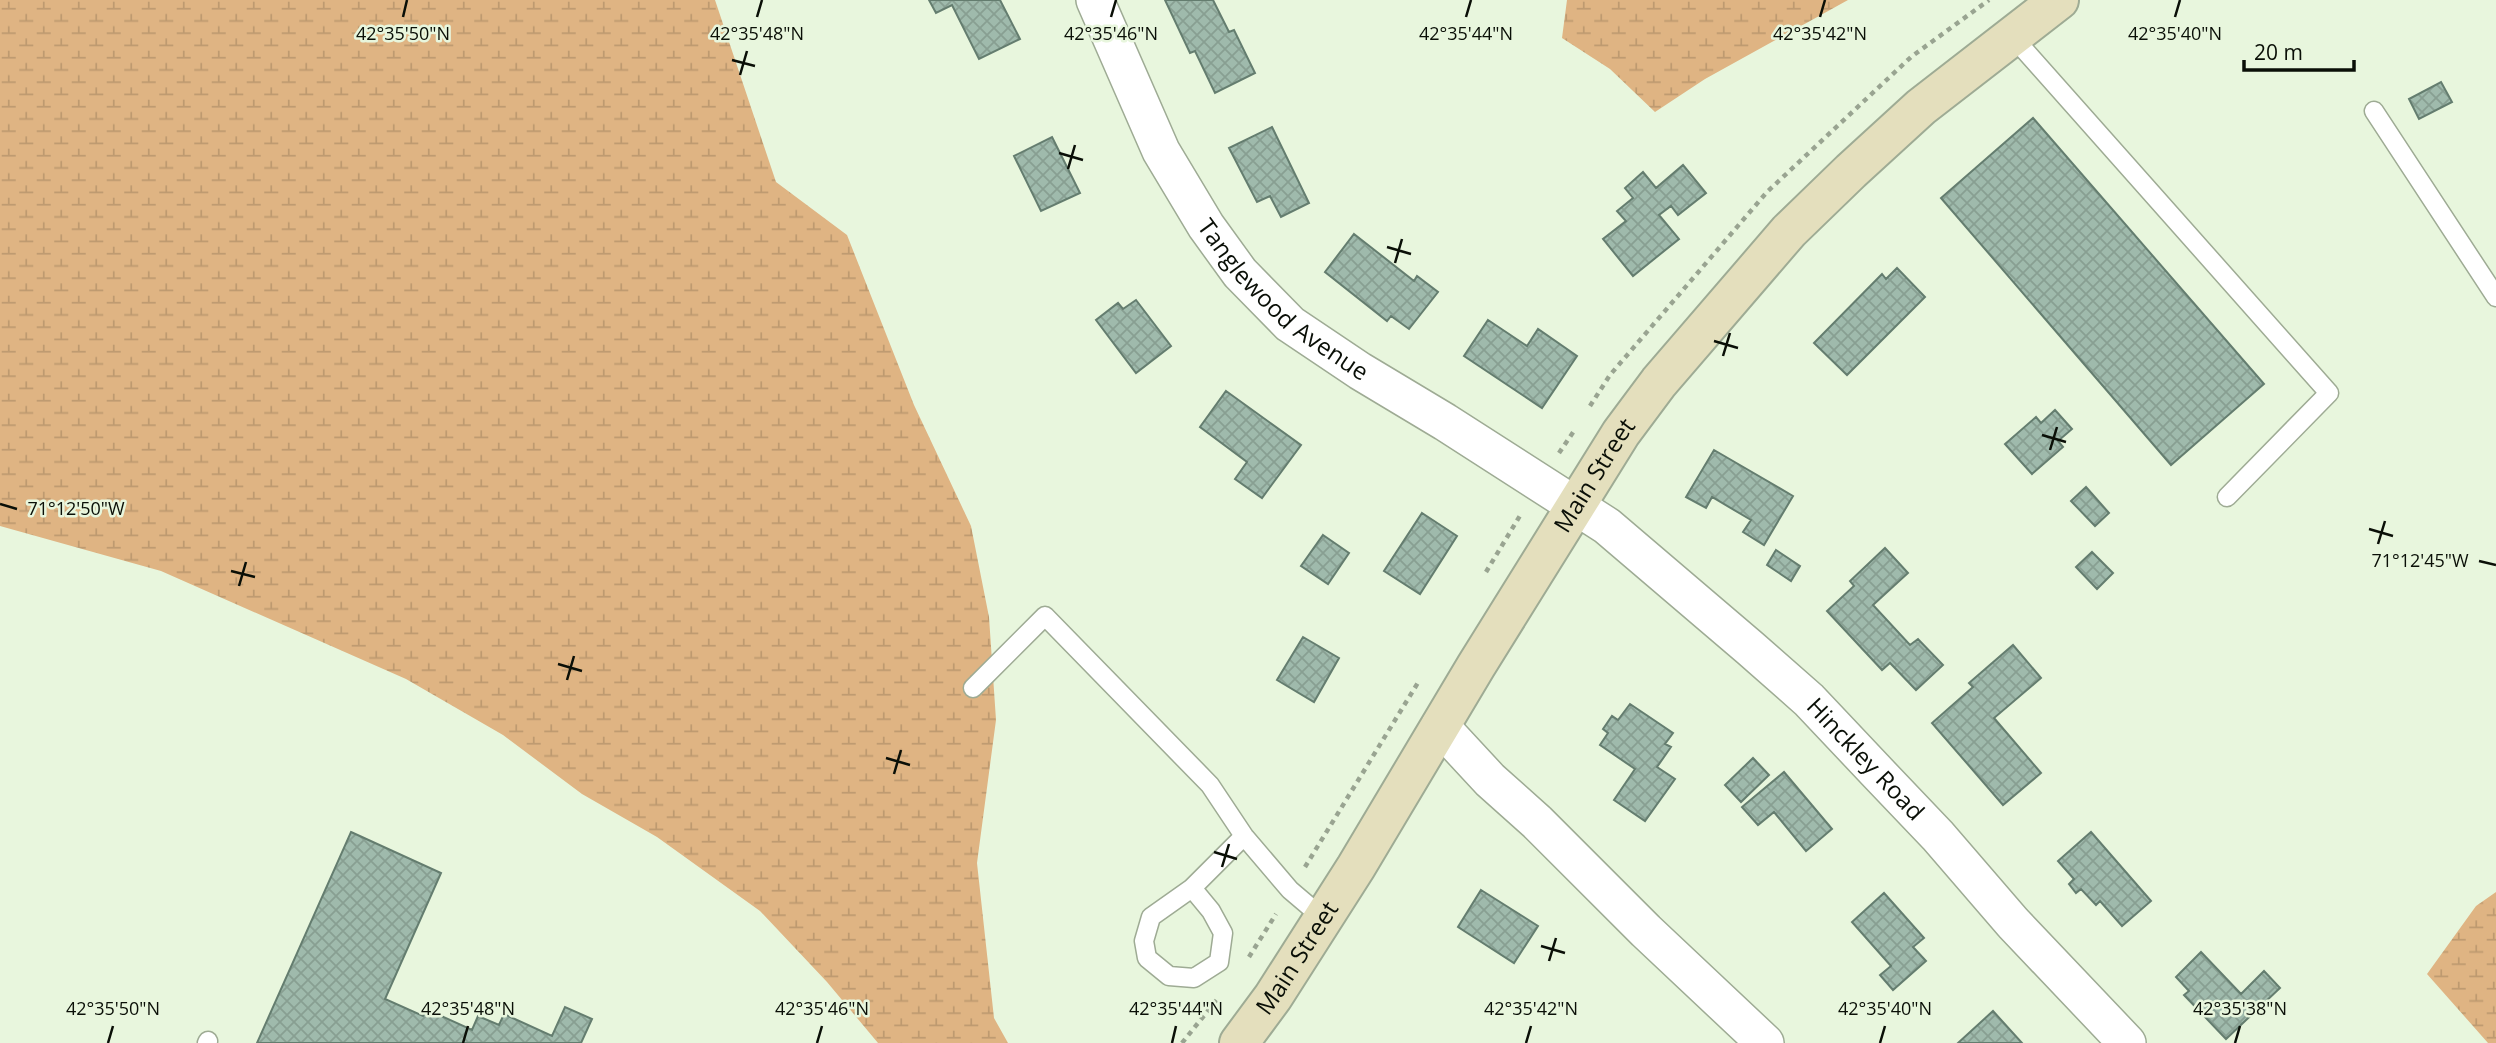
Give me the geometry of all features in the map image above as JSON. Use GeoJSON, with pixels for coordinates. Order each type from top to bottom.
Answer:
{"type":"FeatureCollection","features":[{"type":"Feature","properties":{"kind":"main road","name":"Main Street"},"geometry":{"type":"LineString","coordinates":[[1239,1043],[1273,997],[1323,918],[1621,433],[1659,382],[1789,231],[1922,107],[2059,0]]}},
{"type":"Feature","properties":{"kind":"street","name":"Tanglewood Avenue"},"geometry":{"type":"LineString","coordinates":[[1095,0],[1161,151],[1206,226],[1240,273],[1290,324],[1360,371],[1577,506]]}},
{"type":"Feature","properties":{"kind":"street","name":"Hinckley Road"},"geometry":{"type":"LineString","coordinates":[[1577,506],[1607,526],[1655,565],[1809,700],[1938,836],[2013,923],[2127,1043]]}},
{"type":"Feature","properties":{"kind":"street"},"geometry":{"type":"LineString","coordinates":[[1440,726],[1490,780],[1537,822],[1646,931],[1765,1043]]}},
{"type":"Feature","properties":{"kind":"lane"},"geometry":{"type":"LineString","coordinates":[[2012,36],[2329,393],[2227,497]]}},
{"type":"Feature","properties":{"kind":"lane"},"geometry":{"type":"LineString","coordinates":[[2374,111],[2496,297]]}},
{"type":"Feature","properties":{"kind":"lane"},"geometry":{"type":"LineString","coordinates":[[973,688],[1045,616],[1210,785],[1244,835],[1290,890],[1323,918]]}},
{"type":"Feature","properties":{"kind":"lane"},"geometry":{"type":"LineString","coordinates":[[1192,888],[1223,933],[1219,962],[1194,978],[1169,976],[1147,958],[1144,941],[1151,918],[1192,888],[1244,835]]}},
{"type":"Feature","properties":{"kind":"path"},"geometry":{"type":"LineString","coordinates":[[1482,578],[1511,532]]}},
{"type":"Feature","properties":{"kind":"path"},"geometry":{"type":"LineString","coordinates":[[1246,962],[1425,671]]}},
{"type":"Feature","properties":{"kind":"path"},"geometry":{"type":"LineString","coordinates":[[1182,1043],[1222,992]]}},
{"type":"Feature","properties":{"kind":"green space"},"geometry":{"type":"Polygon","coordinates":[[[0,0],[715,0],[776,182],[847,235],[914,405],[971,526],[989,617],[996,720],[977,863],[994,1018],[1008,1043],[878,1043],[827,982],[760,911],[657,837],[582,794],[503,735],[406,679],[161,571],[0,526],[0,0]]]}},
{"type":"Feature","properties":{"kind":"green space"},"geometry":{"type":"Polygon","coordinates":[[[1567,0],[1848,0],[1705,79],[1655,112],[1610,69],[1562,38],[1567,0]]]}},
{"type":"Feature","properties":{"kind":"green space"},"geometry":{"type":"Polygon","coordinates":[[[2496,892],[2496,1043],[2488,1043],[2427,974],[2476,906],[2496,892]]]}},
{"type":"Feature","properties":{"kind":"building"},"geometry":{"type":"Polygon","coordinates":[[[929,0],[1000,0],[1020,39],[979,59],[952,5],[936,13],[929,0]]]}},
{"type":"Feature","properties":{"kind":"building"},"geometry":{"type":"Polygon","coordinates":[[[1165,0],[1213,0],[1229,32],[1234,30],[1255,73],[1215,93],[1195,51],[1190,53],[1165,0]]]}},
{"type":"Feature","properties":{"kind":"building"},"geometry":{"type":"Polygon","coordinates":[[[2441,82],[2452,102],[2419,119],[2409,99],[2441,82]]]}},
{"type":"Feature","properties":{"kind":"building"},"geometry":{"type":"Polygon","coordinates":[[[2033,118],[2264,384],[2171,465],[1941,198],[2033,118]]]}},
{"type":"Feature","properties":{"kind":"building"},"geometry":{"type":"Polygon","coordinates":[[[1272,127],[1309,203],[1281,217],[1270,196],[1257,202],[1229,148],[1272,127]]]}},
{"type":"Feature","properties":{"kind":"building"},"geometry":{"type":"Polygon","coordinates":[[[1052,137],[1080,193],[1041,211],[1014,156],[1052,137]]]}},
{"type":"Feature","properties":{"kind":"building"},"geometry":{"type":"Polygon","coordinates":[[[1683,165],[1706,193],[1678,215],[1671,206],[1659,215],[1679,239],[1633,276],[1603,239],[1626,221],[1617,211],[1633,198],[1625,188],[1643,172],[1656,188],[1683,165]]]}},
{"type":"Feature","properties":{"kind":"building"},"geometry":{"type":"Polygon","coordinates":[[[1354,234],[1414,281],[1417,276],[1438,292],[1409,329],[1391,316],[1387,321],[1325,272],[1354,234]]]}},
{"type":"Feature","properties":{"kind":"building"},"geometry":{"type":"Polygon","coordinates":[[[1897,268],[1925,297],[1847,375],[1814,343],[1882,274],[1886,279],[1897,268]]]}},
{"type":"Feature","properties":{"kind":"building"},"geometry":{"type":"Polygon","coordinates":[[[1136,300],[1171,346],[1136,373],[1096,320],[1118,303],[1123,309],[1136,300]]]}},
{"type":"Feature","properties":{"kind":"building"},"geometry":{"type":"Polygon","coordinates":[[[1488,320],[1527,346],[1538,329],[1577,356],[1542,408],[1464,356],[1488,320]]]}},
{"type":"Feature","properties":{"kind":"building"},"geometry":{"type":"Polygon","coordinates":[[[1226,391],[1301,445],[1262,498],[1235,479],[1247,462],[1200,427],[1226,391]]]}},
{"type":"Feature","properties":{"kind":"building"},"geometry":{"type":"Polygon","coordinates":[[[2055,410],[2072,429],[2058,441],[2063,447],[2032,474],[2005,444],[2036,417],[2041,423],[2055,410]]]}},
{"type":"Feature","properties":{"kind":"building"},"geometry":{"type":"Polygon","coordinates":[[[1714,450],[1793,496],[1764,545],[1743,532],[1751,520],[1712,497],[1706,508],[1686,497],[1714,450]]]}},
{"type":"Feature","properties":{"kind":"building"},"geometry":{"type":"Polygon","coordinates":[[[2086,487],[2109,513],[2095,526],[2071,501],[2086,487]]]}},
{"type":"Feature","properties":{"kind":"building"},"geometry":{"type":"Polygon","coordinates":[[[1422,513],[1457,536],[1420,594],[1384,571],[1422,513]]]}},
{"type":"Feature","properties":{"kind":"building"},"geometry":{"type":"Polygon","coordinates":[[[1323,535],[1349,553],[1328,584],[1301,566],[1323,535]]]}},
{"type":"Feature","properties":{"kind":"building"},"geometry":{"type":"Polygon","coordinates":[[[1885,548],[1908,573],[1873,605],[1910,645],[1918,639],[1943,665],[1916,690],[1890,663],[1882,670],[1827,611],[1854,586],[1850,581],[1885,548]]]}},
{"type":"Feature","properties":{"kind":"building"},"geometry":{"type":"Polygon","coordinates":[[[1776,550],[1800,566],[1791,581],[1767,565],[1776,550]]]}},
{"type":"Feature","properties":{"kind":"building"},"geometry":{"type":"Polygon","coordinates":[[[2092,552],[2113,573],[2097,589],[2076,567],[2092,552]]]}},
{"type":"Feature","properties":{"kind":"building"},"geometry":{"type":"Polygon","coordinates":[[[1303,637],[1339,658],[1314,702],[1277,680],[1303,637]]]}},
{"type":"Feature","properties":{"kind":"building"},"geometry":{"type":"Polygon","coordinates":[[[2013,645],[2041,678],[1994,718],[2041,773],[2003,805],[1932,723],[1973,687],[1969,683],[2013,645]]]}},
{"type":"Feature","properties":{"kind":"building"},"geometry":{"type":"Polygon","coordinates":[[[1630,704],[1673,733],[1665,744],[1671,747],[1657,767],[1675,779],[1645,821],[1614,800],[1635,769],[1600,745],[1608,733],[1603,729],[1612,716],[1618,720],[1630,704]]]}},
{"type":"Feature","properties":{"kind":"building"},"geometry":{"type":"Polygon","coordinates":[[[1753,758],[1769,775],[1741,802],[1725,785],[1753,758]]]}},
{"type":"Feature","properties":{"kind":"building"},"geometry":{"type":"Polygon","coordinates":[[[1784,772],[1832,829],[1806,851],[1774,812],[1758,825],[1742,807],[1784,772]]]}},
{"type":"Feature","properties":{"kind":"building"},"geometry":{"type":"Polygon","coordinates":[[[351,832],[441,873],[385,999],[423,1016],[426,1009],[472,1030],[478,1016],[499,1025],[504,1014],[552,1036],[565,1007],[592,1019],[581,1043],[257,1043],[351,832]]]}},
{"type":"Feature","properties":{"kind":"building"},"geometry":{"type":"Polygon","coordinates":[[[2091,832],[2151,901],[2122,926],[2100,901],[2096,905],[2081,889],[2076,893],[2069,884],[2074,879],[2058,861],[2091,832]]]}},
{"type":"Feature","properties":{"kind":"building"},"geometry":{"type":"Polygon","coordinates":[[[1481,890],[1538,926],[1514,963],[1458,927],[1481,890]]]}},
{"type":"Feature","properties":{"kind":"building"},"geometry":{"type":"Polygon","coordinates":[[[1884,893],[1924,938],[1913,947],[1926,961],[1893,990],[1880,975],[1891,966],[1852,922],[1884,893]]]}},
{"type":"Feature","properties":{"kind":"building"},"geometry":{"type":"Polygon","coordinates":[[[2201,952],[2241,994],[2264,971],[2280,988],[2226,1039],[2184,995],[2189,991],[2176,977],[2201,952]]]}},
{"type":"Feature","properties":{"kind":"building"},"geometry":{"type":"Polygon","coordinates":[[[1993,1011],[2022,1043],[1958,1043],[1993,1011]]]}}]}
